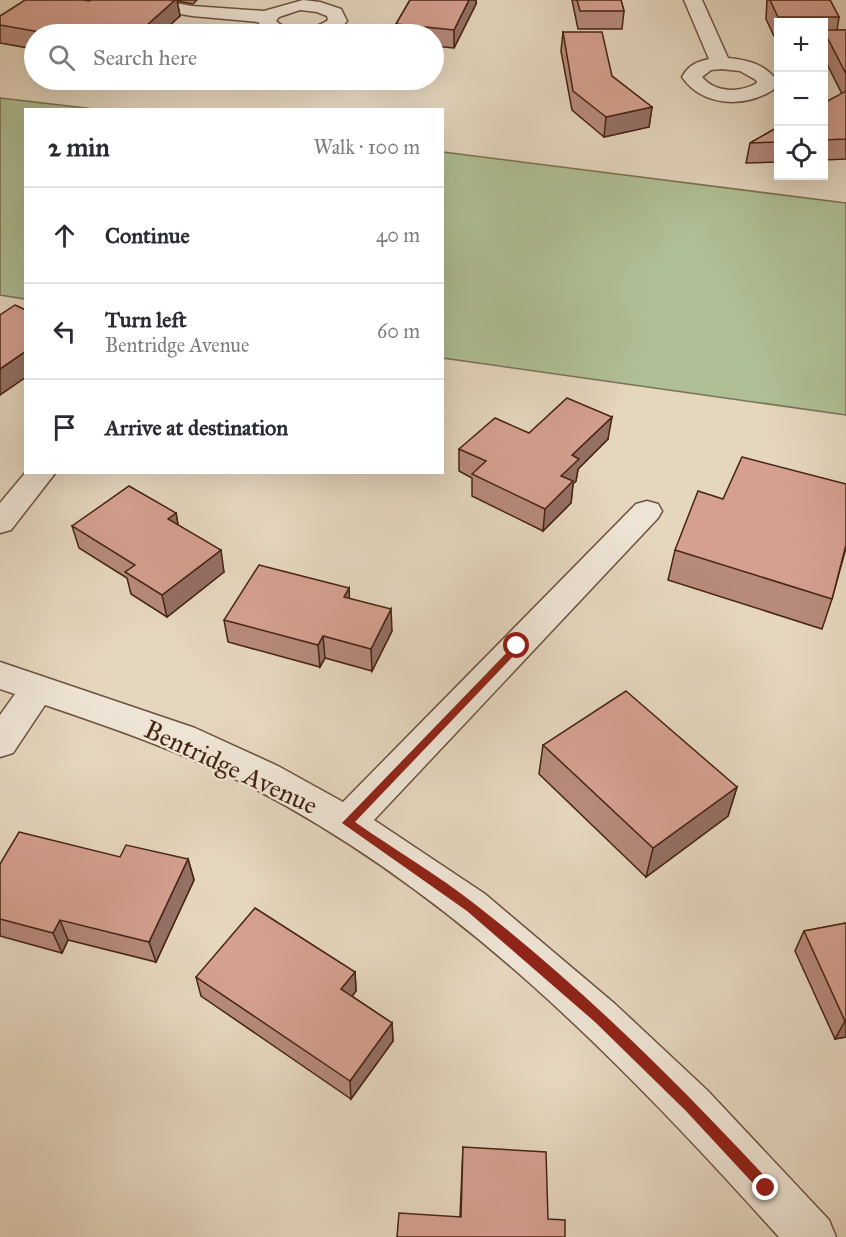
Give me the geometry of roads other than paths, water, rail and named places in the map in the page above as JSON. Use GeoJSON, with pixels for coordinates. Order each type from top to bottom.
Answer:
{"type":"FeatureCollection","features":[{"type":"Feature","properties":{"kind":"street"},"geometry":{"type":"LineString","coordinates":[[128,0],[192,11],[268,17]]}},
{"type":"Feature","properties":{"kind":"street"},"geometry":{"type":"LineString","coordinates":[[693,0],[721,63]]}},
{"type":"Feature","properties":{"kind":"street"},"geometry":{"type":"LineString","coordinates":[[0,523],[40,474]]}},
{"type":"Feature","properties":{"kind":"street"},"geometry":{"type":"LineString","coordinates":[[347,823],[647,511]]}},
{"type":"Feature","properties":{"kind":"street","name":"Bentridge Avenue"},"geometry":{"type":"LineString","coordinates":[[0,675],[182,738],[265,777],[347,823],[471,908],[600,1018],[691,1106],[812,1237]]}},
{"type":"Feature","properties":{"kind":"street"},"geometry":{"type":"LineString","coordinates":[[0,743],[38,688]]}}]}
